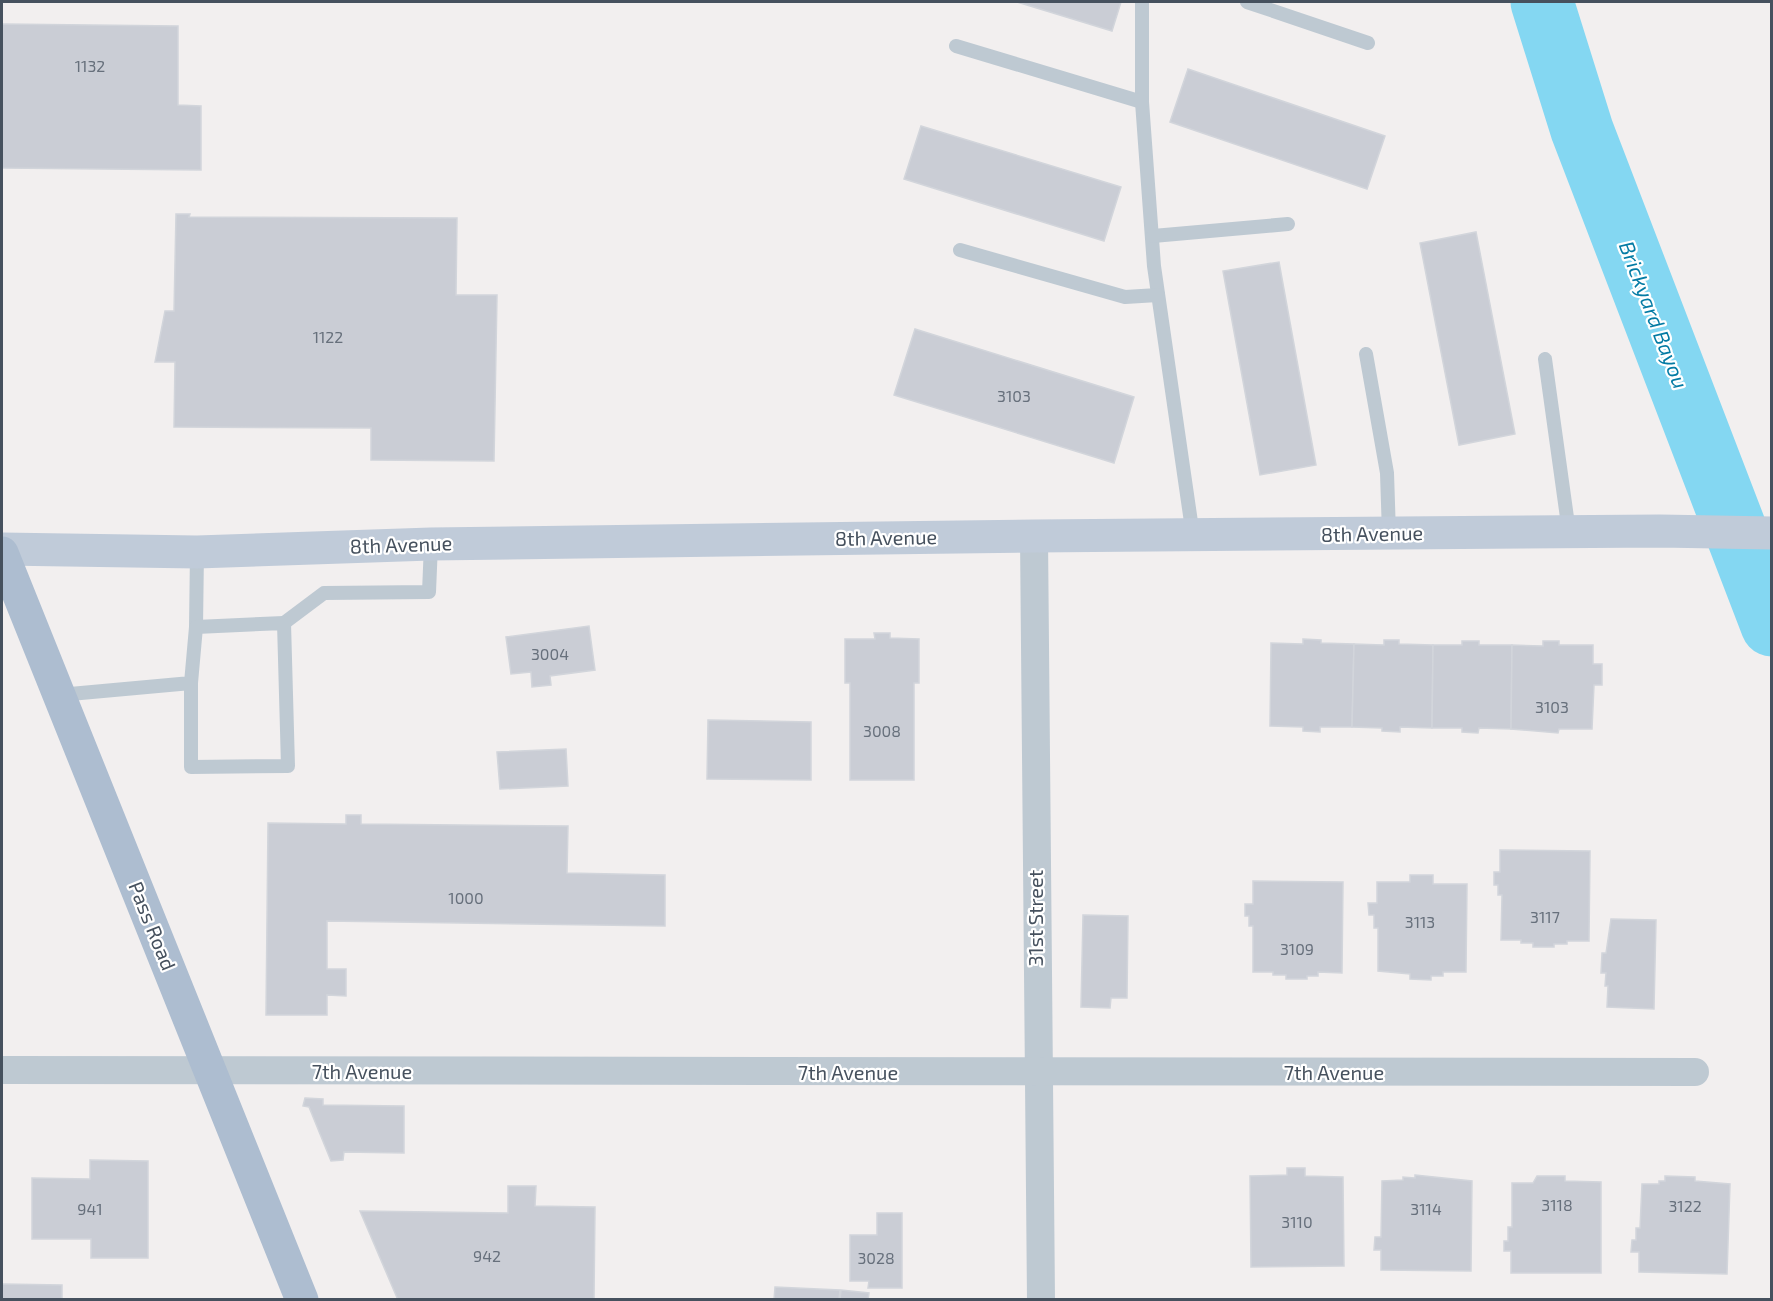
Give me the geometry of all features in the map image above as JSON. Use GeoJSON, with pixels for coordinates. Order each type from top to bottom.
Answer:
{"type":"FeatureCollection","features":[{"type":"Feature","properties":{"kind":"main road","name":"Pass Road"},"geometry":{"type":"LineString","coordinates":[[2,551],[302,1299]]}},
{"type":"Feature","properties":{"kind":"street","name":"8th Avenue"},"geometry":{"type":"LineString","coordinates":[[2,551],[197,552],[431,544],[1034,536],[1660,531],[1772,533]]}},
{"type":"Feature","properties":{"kind":"street","name":"31st Street"},"geometry":{"type":"LineString","coordinates":[[1034,536],[1037,1073],[1041,1299]]}},
{"type":"Feature","properties":{"kind":"street","name":"7th Avenue"},"geometry":{"type":"LineString","coordinates":[[2,1070],[1695,1072]]}},
{"type":"Feature","properties":{"kind":"lane"},"geometry":{"type":"LineString","coordinates":[[1142,2],[1142,102],[1158,295],[1193,536]]}},
{"type":"Feature","properties":{"kind":"lane"},"geometry":{"type":"LineString","coordinates":[[1247,2],[1368,43]]}},
{"type":"Feature","properties":{"kind":"lane"},"geometry":{"type":"LineString","coordinates":[[956,46],[1142,102]]}},
{"type":"Feature","properties":{"kind":"lane"},"geometry":{"type":"LineString","coordinates":[[1153,236],[1288,224]]}},
{"type":"Feature","properties":{"kind":"lane"},"geometry":{"type":"LineString","coordinates":[[960,250],[1125,297],[1158,295]]}},
{"type":"Feature","properties":{"kind":"lane"},"geometry":{"type":"LineString","coordinates":[[1366,354],[1387,472],[1389,534]]}},
{"type":"Feature","properties":{"kind":"lane"},"geometry":{"type":"LineString","coordinates":[[1545,358],[1569,532]]}},
{"type":"Feature","properties":{"kind":"lane"},"geometry":{"type":"LineString","coordinates":[[196,627],[284,623],[324,593],[429,592],[431,544]]}},
{"type":"Feature","properties":{"kind":"lane"},"geometry":{"type":"LineString","coordinates":[[197,552],[196,627],[190,683],[191,766],[288,766],[284,623]]}},
{"type":"Feature","properties":{"kind":"lane"},"geometry":{"type":"LineString","coordinates":[[59,695],[190,683]]}},
{"type":"Feature","properties":{"kind":"building"},"geometry":{"type":"Polygon","coordinates":[[[1017,2],[1121,2],[1112,31],[1017,2]]]}},
{"type":"Feature","properties":{"kind":"building"},"geometry":{"type":"Polygon","coordinates":[[[2,24],[178,26],[178,105],[201,106],[201,170],[2,168],[2,24]]]}},
{"type":"Feature","properties":{"kind":"building"},"geometry":{"type":"Polygon","coordinates":[[[1188,69],[1385,136],[1367,189],[1170,122],[1188,69]]]}},
{"type":"Feature","properties":{"kind":"building"},"geometry":{"type":"Polygon","coordinates":[[[921,126],[1121,187],[1104,241],[904,179],[921,126]]]}},
{"type":"Feature","properties":{"kind":"building"},"geometry":{"type":"Polygon","coordinates":[[[176,214],[190,214],[189,217],[457,218],[456,295],[497,295],[494,461],[371,460],[371,428],[174,427],[175,362],[155,362],[165,311],[174,311],[176,214]]]}},
{"type":"Feature","properties":{"kind":"building"},"geometry":{"type":"Polygon","coordinates":[[[1476,232],[1515,434],[1459,445],[1420,243],[1476,232]]]}},
{"type":"Feature","properties":{"kind":"building"},"geometry":{"type":"Polygon","coordinates":[[[1279,262],[1316,465],[1260,475],[1223,271],[1279,262]]]}},
{"type":"Feature","properties":{"kind":"building"},"geometry":{"type":"Polygon","coordinates":[[[915,329],[1134,397],[1114,463],[894,395],[915,329]]]}},
{"type":"Feature","properties":{"kind":"building"},"geometry":{"type":"Polygon","coordinates":[[[589,626],[595,670],[550,676],[551,685],[532,687],[531,672],[511,674],[506,637],[589,626]]]}},
{"type":"Feature","properties":{"kind":"building"},"geometry":{"type":"Polygon","coordinates":[[[874,633],[890,633],[890,638],[919,639],[919,683],[914,683],[914,780],[850,780],[850,683],[845,683],[845,639],[875,639],[874,633]]]}},
{"type":"Feature","properties":{"kind":"building"},"geometry":{"type":"Polygon","coordinates":[[[1303,639],[1321,640],[1321,643],[1354,644],[1352,727],[1320,727],[1320,732],[1303,731],[1303,727],[1270,726],[1271,643],[1303,644],[1303,639]]]}},
{"type":"Feature","properties":{"kind":"building"},"geometry":{"type":"Polygon","coordinates":[[[1384,640],[1399,640],[1399,644],[1433,645],[1432,728],[1400,727],[1400,732],[1382,731],[1382,728],[1352,727],[1354,644],[1384,645],[1384,640]]]}},
{"type":"Feature","properties":{"kind":"building"},"geometry":{"type":"Polygon","coordinates":[[[1462,641],[1479,641],[1479,645],[1512,645],[1511,729],[1479,728],[1478,733],[1462,732],[1462,728],[1432,728],[1433,645],[1462,645],[1462,641]]]}},
{"type":"Feature","properties":{"kind":"building"},"geometry":{"type":"Polygon","coordinates":[[[1543,641],[1559,641],[1559,645],[1593,645],[1593,664],[1602,664],[1602,685],[1594,685],[1592,729],[1559,729],[1558,733],[1511,729],[1512,645],[1543,646],[1543,641]]]}},
{"type":"Feature","properties":{"kind":"building"},"geometry":{"type":"Polygon","coordinates":[[[708,720],[811,722],[811,780],[707,779],[708,720]]]}},
{"type":"Feature","properties":{"kind":"building"},"geometry":{"type":"Polygon","coordinates":[[[566,749],[568,786],[500,789],[497,752],[566,749]]]}},
{"type":"Feature","properties":{"kind":"building"},"geometry":{"type":"Polygon","coordinates":[[[346,815],[361,815],[361,824],[568,826],[567,873],[665,875],[665,926],[327,921],[327,969],[346,969],[346,996],[327,995],[327,1015],[266,1015],[268,823],[346,824],[346,815]]]}},
{"type":"Feature","properties":{"kind":"building"},"geometry":{"type":"Polygon","coordinates":[[[1500,850],[1590,851],[1589,941],[1567,941],[1567,944],[1554,944],[1554,947],[1533,947],[1533,943],[1521,943],[1521,940],[1501,940],[1502,895],[1498,895],[1498,885],[1494,885],[1494,872],[1500,872],[1500,850]]]}},
{"type":"Feature","properties":{"kind":"building"},"geometry":{"type":"Polygon","coordinates":[[[1410,875],[1433,875],[1433,884],[1467,884],[1466,972],[1443,972],[1443,976],[1431,976],[1431,980],[1410,979],[1410,974],[1378,971],[1378,928],[1374,928],[1374,915],[1369,915],[1368,903],[1377,903],[1377,882],[1410,882],[1410,875]]]}},
{"type":"Feature","properties":{"kind":"building"},"geometry":{"type":"Polygon","coordinates":[[[1253,881],[1343,882],[1342,973],[1318,972],[1318,976],[1307,976],[1307,979],[1286,979],[1286,975],[1273,975],[1273,972],[1253,972],[1253,926],[1249,926],[1249,916],[1245,916],[1245,904],[1253,904],[1253,881]]]}},
{"type":"Feature","properties":{"kind":"building"},"geometry":{"type":"Polygon","coordinates":[[[1083,915],[1128,916],[1127,998],[1111,998],[1110,1008],[1081,1007],[1083,915]]]}},
{"type":"Feature","properties":{"kind":"building"},"geometry":{"type":"Polygon","coordinates":[[[1611,919],[1656,920],[1654,1009],[1607,1007],[1606,973],[1601,973],[1602,953],[1606,953],[1611,919]]]}},
{"type":"Feature","properties":{"kind":"building"},"geometry":{"type":"Polygon","coordinates":[[[305,1098],[323,1099],[323,1105],[404,1106],[404,1153],[344,1152],[343,1160],[331,1161],[309,1107],[303,1106],[305,1098]]]}},
{"type":"Feature","properties":{"kind":"building"},"geometry":{"type":"Polygon","coordinates":[[[90,1160],[148,1161],[148,1258],[91,1258],[91,1239],[32,1239],[32,1178],[90,1179],[90,1160]]]}},
{"type":"Feature","properties":{"kind":"building"},"geometry":{"type":"Polygon","coordinates":[[[1287,1168],[1305,1168],[1305,1176],[1343,1177],[1344,1266],[1251,1267],[1250,1176],[1287,1175],[1287,1168]]]}},
{"type":"Feature","properties":{"kind":"building"},"geometry":{"type":"Polygon","coordinates":[[[1415,1175],[1472,1181],[1471,1271],[1381,1270],[1381,1250],[1374,1250],[1375,1237],[1381,1237],[1382,1181],[1403,1180],[1403,1177],[1415,1178],[1415,1175]]]}},
{"type":"Feature","properties":{"kind":"building"},"geometry":{"type":"Polygon","coordinates":[[[1537,1176],[1565,1176],[1565,1181],[1601,1182],[1601,1273],[1511,1273],[1511,1251],[1504,1251],[1504,1241],[1508,1241],[1508,1227],[1512,1227],[1512,1183],[1533,1183],[1537,1176]]]}},
{"type":"Feature","properties":{"kind":"building"},"geometry":{"type":"Polygon","coordinates":[[[1665,1176],[1695,1177],[1695,1181],[1730,1184],[1727,1274],[1639,1272],[1639,1252],[1631,1252],[1632,1240],[1636,1240],[1636,1228],[1640,1228],[1642,1184],[1659,1184],[1659,1181],[1665,1181],[1665,1176]]]}},
{"type":"Feature","properties":{"kind":"building"},"geometry":{"type":"Polygon","coordinates":[[[508,1186],[536,1186],[535,1206],[595,1207],[594,1300],[398,1300],[360,1211],[508,1213],[508,1186]]]}},
{"type":"Feature","properties":{"kind":"building"},"geometry":{"type":"Polygon","coordinates":[[[877,1213],[902,1213],[902,1288],[868,1288],[869,1281],[850,1281],[850,1235],[877,1235],[877,1213]]]}},
{"type":"Feature","properties":{"kind":"building"},"geometry":{"type":"Polygon","coordinates":[[[2,1284],[62,1285],[62,1300],[2,1300],[2,1284]]]}},
{"type":"Feature","properties":{"kind":"building"},"geometry":{"type":"Polygon","coordinates":[[[775,1287],[840,1290],[839,1300],[774,1300],[775,1287]]]}},
{"type":"Feature","properties":{"kind":"building"},"geometry":{"type":"Polygon","coordinates":[[[841,1290],[869,1293],[868,1300],[840,1300],[841,1290]]]}},
{"type":"Feature","properties":{"kind":"waterway","name":"Brickyard Bayou"},"geometry":{"type":"LineString","coordinates":[[1542,2],[1582,130],[1772,625]]}}]}
